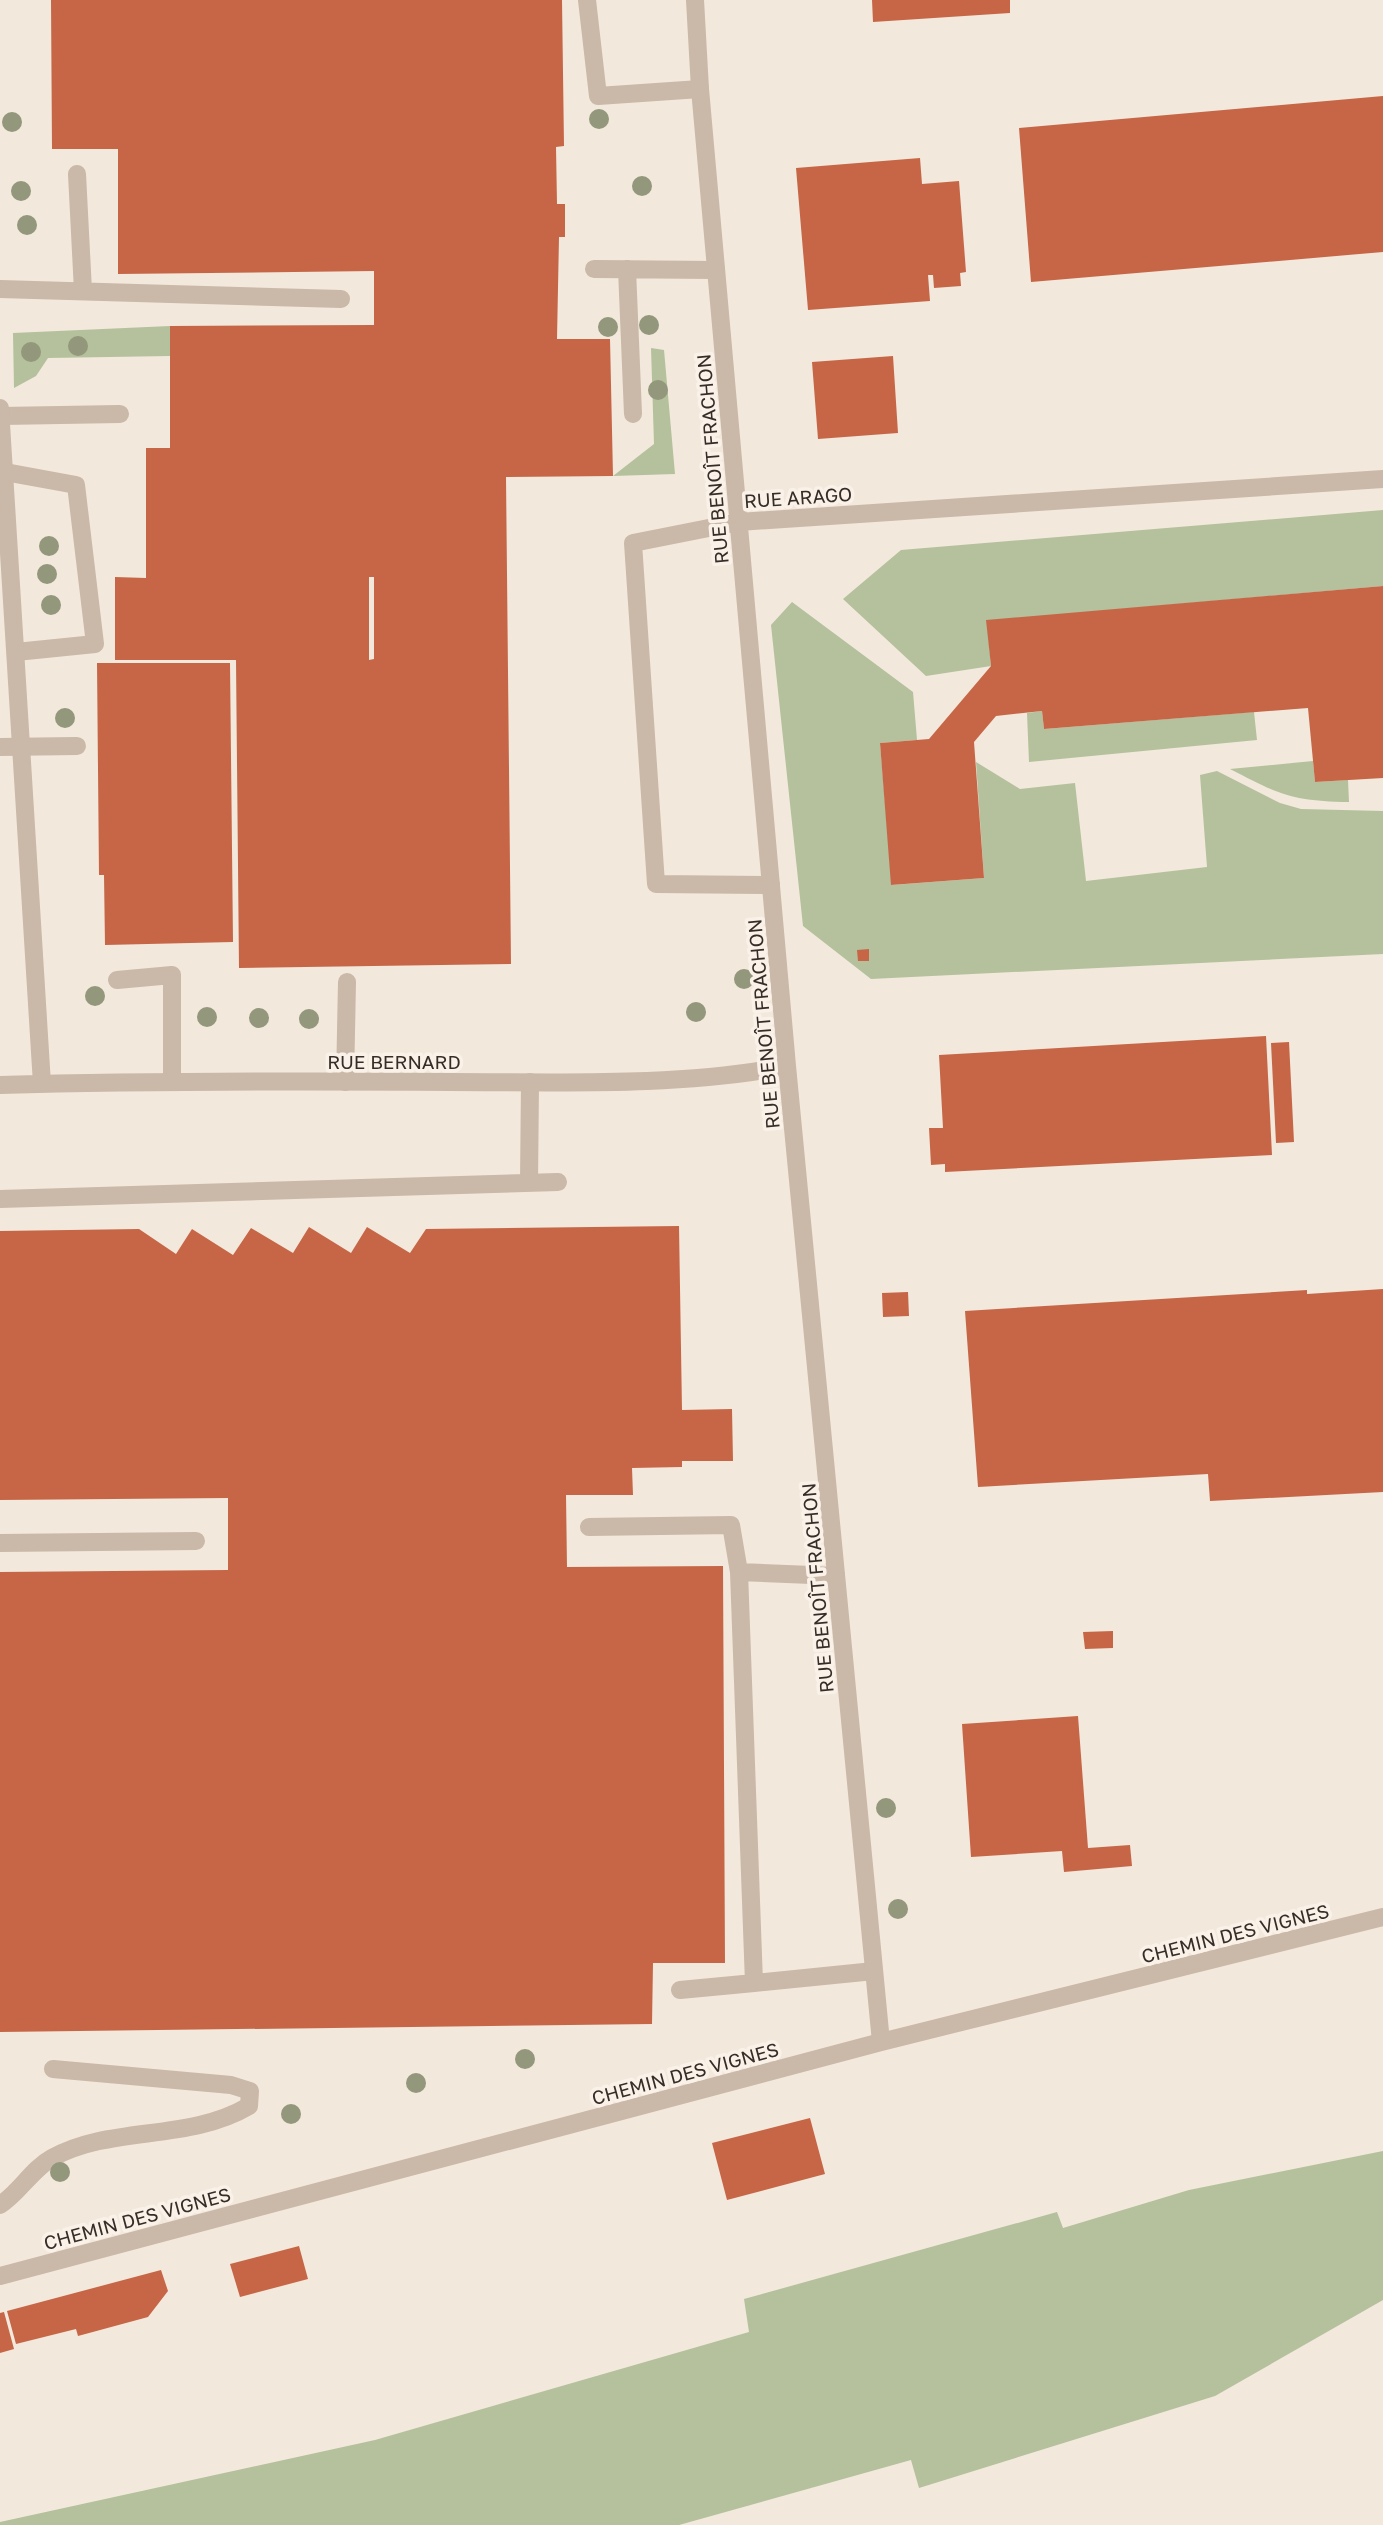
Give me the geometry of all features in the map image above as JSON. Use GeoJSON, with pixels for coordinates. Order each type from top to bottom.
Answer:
{"type":"FeatureCollection","features":[{"type":"Feature","properties":{"kind":"street"},"geometry":{"type":"LineString","coordinates":[[587,0],[598,96],[700,89]]}},
{"type":"Feature","properties":{"kind":"street","name":"RUE BENOÎT FRACHON"},"geometry":{"type":"LineString","coordinates":[[695,0],[700,89],[787,1066],[881,2042]]}},
{"type":"Feature","properties":{"kind":"street"},"geometry":{"type":"LineString","coordinates":[[77,174],[83,291]]}},
{"type":"Feature","properties":{"kind":"street"},"geometry":{"type":"LineString","coordinates":[[594,269],[716,270]]}},
{"type":"Feature","properties":{"kind":"street"},"geometry":{"type":"LineString","coordinates":[[627,269],[633,414]]}},
{"type":"Feature","properties":{"kind":"street"},"geometry":{"type":"LineString","coordinates":[[0,289],[341,299]]}},
{"type":"Feature","properties":{"kind":"street"},"geometry":{"type":"LineString","coordinates":[[0,408],[42,1084]]}},
{"type":"Feature","properties":{"kind":"street"},"geometry":{"type":"LineString","coordinates":[[1,416],[120,414]]}},
{"type":"Feature","properties":{"kind":"street"},"geometry":{"type":"LineString","coordinates":[[3,471],[76,485],[95,644],[16,652]]}},
{"type":"Feature","properties":{"kind":"street","name":"RUE ARAGO"},"geometry":{"type":"LineString","coordinates":[[771,886],[656,884],[633,543],[739,522],[1383,479]]}},
{"type":"Feature","properties":{"kind":"street"},"geometry":{"type":"LineString","coordinates":[[0,747],[77,746]]}},
{"type":"Feature","properties":{"kind":"street"},"geometry":{"type":"LineString","coordinates":[[117,980],[172,975],[172,1081]]}},
{"type":"Feature","properties":{"kind":"street"},"geometry":{"type":"LineString","coordinates":[[345,1082],[347,982]]}},
{"type":"Feature","properties":{"kind":"street","name":"RUE BERNARD"},"geometry":{"type":"LineString","coordinates":[[0,1084],[172,1081],[530,1082],[735,1076],[787,1066]]}},
{"type":"Feature","properties":{"kind":"street"},"geometry":{"type":"LineString","coordinates":[[529,1182],[530,1082]]}},
{"type":"Feature","properties":{"kind":"street"},"geometry":{"type":"LineString","coordinates":[[0,1199],[558,1182]]}},
{"type":"Feature","properties":{"kind":"street"},"geometry":{"type":"LineString","coordinates":[[589,1527],[731,1525],[739,1572],[754,1983]]}},
{"type":"Feature","properties":{"kind":"street"},"geometry":{"type":"LineString","coordinates":[[0,1543],[195,1541]]}},
{"type":"Feature","properties":{"kind":"street"},"geometry":{"type":"LineString","coordinates":[[739,1572],[836,1576]]}},
{"type":"Feature","properties":{"kind":"street","name":"CHEMIN DES VIGNES"},"geometry":{"type":"LineString","coordinates":[[0,2276],[881,2042],[1383,1917]]}},
{"type":"Feature","properties":{"kind":"street"},"geometry":{"type":"LineString","coordinates":[[680,1990],[874,1971]]}},
{"type":"Feature","properties":{"kind":"street"},"geometry":{"type":"LineString","coordinates":[[0,2206],[50,2158],[88,2145],[203,2126],[228,2118],[249,2106],[250,2091],[231,2085],[53,2069]]}},
{"type":"Feature","properties":{"kind":"green space"},"geometry":{"type":"Polygon","coordinates":[[[170,326],[170,356],[48,358],[36,376],[14,388],[13,333],[170,326]]]}},
{"type":"Feature","properties":{"kind":"green space"},"geometry":{"type":"Polygon","coordinates":[[[651,348],[664,350],[675,474],[613,476],[654,444],[651,348]]]}},
{"type":"Feature","properties":{"kind":"green space"},"geometry":{"type":"Polygon","coordinates":[[[1383,510],[1383,586],[987,621],[991,666],[926,676],[843,599],[901,550],[1383,510]]]}},
{"type":"Feature","properties":{"kind":"green space"},"geometry":{"type":"Polygon","coordinates":[[[792,602],[913,692],[917,740],[880,743],[892,885],[984,878],[976,762],[1020,789],[1075,783],[1086,881],[1207,867],[1200,775],[1217,771],[1280,803],[1301,809],[1383,811],[1383,954],[871,979],[803,926],[771,625],[792,602]]]}},
{"type":"Feature","properties":{"kind":"green space"},"geometry":{"type":"Polygon","coordinates":[[[1042,711],[1044,729],[1254,712],[1257,740],[1029,762],[1027,713],[1042,711]]]}},
{"type":"Feature","properties":{"kind":"green space"},"geometry":{"type":"Polygon","coordinates":[[[1313,761],[1315,782],[1348,780],[1349,802],[1287,795],[1230,769],[1313,761]]]}},
{"type":"Feature","properties":{"kind":"green space"},"geometry":{"type":"Polygon","coordinates":[[[1383,2151],[1383,2300],[1215,2396],[919,2488],[911,2460],[679,2525],[0,2525],[0,2522],[375,2440],[749,2332],[744,2299],[1057,2212],[1063,2228],[1189,2190],[1383,2151]]]}},
{"type":"Feature","properties":{"kind":"building"},"geometry":{"type":"Polygon","coordinates":[[[51,0],[562,0],[564,146],[556,147],[557,204],[565,204],[565,237],[559,237],[557,339],[610,339],[613,476],[506,477],[511,964],[239,968],[236,660],[115,660],[115,577],[146,578],[146,448],[170,448],[170,326],[374,325],[374,271],[118,274],[118,149],[52,149],[51,0]],[[369,577],[369,660],[374,659],[374,577],[369,577]]]}},
{"type":"Feature","properties":{"kind":"building"},"geometry":{"type":"Polygon","coordinates":[[[872,0],[1010,0],[1010,13],[873,22],[872,0]]]}},
{"type":"Feature","properties":{"kind":"building"},"geometry":{"type":"Polygon","coordinates":[[[1383,96],[1383,252],[1031,282],[1019,128],[1383,96]]]}},
{"type":"Feature","properties":{"kind":"building"},"geometry":{"type":"Polygon","coordinates":[[[920,158],[922,184],[959,181],[966,272],[960,273],[961,286],[934,288],[933,275],[928,275],[930,301],[808,310],[796,168],[920,158]]]}},
{"type":"Feature","properties":{"kind":"building"},"geometry":{"type":"Polygon","coordinates":[[[893,356],[898,433],[818,439],[812,362],[893,356]]]}},
{"type":"Feature","properties":{"kind":"building"},"geometry":{"type":"Polygon","coordinates":[[[1383,586],[1383,778],[1315,782],[1308,708],[1044,729],[1042,711],[996,716],[974,742],[984,878],[891,885],[880,743],[929,739],[991,666],[986,620],[1383,586]]]}},
{"type":"Feature","properties":{"kind":"building"},"geometry":{"type":"Polygon","coordinates":[[[97,663],[230,663],[233,942],[105,945],[104,875],[99,875],[97,663]]]}},
{"type":"Feature","properties":{"kind":"building"},"geometry":{"type":"Polygon","coordinates":[[[869,949],[869,961],[858,961],[857,950],[869,949]]]}},
{"type":"Feature","properties":{"kind":"building"},"geometry":{"type":"Polygon","coordinates":[[[1266,1036],[1272,1155],[945,1172],[945,1164],[931,1165],[929,1128],[943,1128],[939,1055],[1266,1036]]]}},
{"type":"Feature","properties":{"kind":"building"},"geometry":{"type":"Polygon","coordinates":[[[1289,1042],[1294,1142],[1276,1143],[1271,1043],[1289,1042]]]}},
{"type":"Feature","properties":{"kind":"building"},"geometry":{"type":"Polygon","coordinates":[[[679,1226],[682,1410],[732,1409],[733,1461],[682,1461],[682,1467],[632,1468],[633,1495],[566,1495],[567,1567],[723,1566],[725,1963],[653,1963],[652,2024],[0,2032],[0,1572],[228,1570],[228,1498],[0,1500],[0,1231],[139,1229],[176,1254],[192,1229],[233,1255],[251,1228],[293,1253],[309,1227],[351,1253],[367,1227],[410,1253],[426,1229],[679,1226]]]}},
{"type":"Feature","properties":{"kind":"building"},"geometry":{"type":"Polygon","coordinates":[[[1383,1289],[1383,1492],[1210,1501],[1208,1474],[978,1487],[965,1311],[1307,1290],[1307,1294],[1383,1289]]]}},
{"type":"Feature","properties":{"kind":"building"},"geometry":{"type":"Polygon","coordinates":[[[908,1292],[909,1316],[883,1317],[882,1293],[908,1292]]]}},
{"type":"Feature","properties":{"kind":"building"},"geometry":{"type":"Polygon","coordinates":[[[1113,1631],[1113,1648],[1085,1649],[1083,1632],[1113,1631]]]}},
{"type":"Feature","properties":{"kind":"building"},"geometry":{"type":"Polygon","coordinates":[[[1078,1716],[1088,1848],[1130,1845],[1132,1866],[1064,1872],[1062,1851],[971,1857],[962,1724],[1078,1716]]]}},
{"type":"Feature","properties":{"kind":"building"},"geometry":{"type":"Polygon","coordinates":[[[810,2118],[825,2174],[727,2200],[712,2143],[810,2118]]]}},
{"type":"Feature","properties":{"kind":"building"},"geometry":{"type":"Polygon","coordinates":[[[299,2246],[308,2279],[240,2297],[230,2264],[299,2246]]]}},
{"type":"Feature","properties":{"kind":"building"},"geometry":{"type":"Polygon","coordinates":[[[161,2270],[168,2291],[148,2317],[78,2336],[76,2329],[16,2344],[7,2311],[161,2270]]]}},
{"type":"Feature","properties":{"kind":"building"},"geometry":{"type":"Polygon","coordinates":[[[4,2312],[14,2349],[0,2353],[0,2313],[4,2312]]]}}]}
